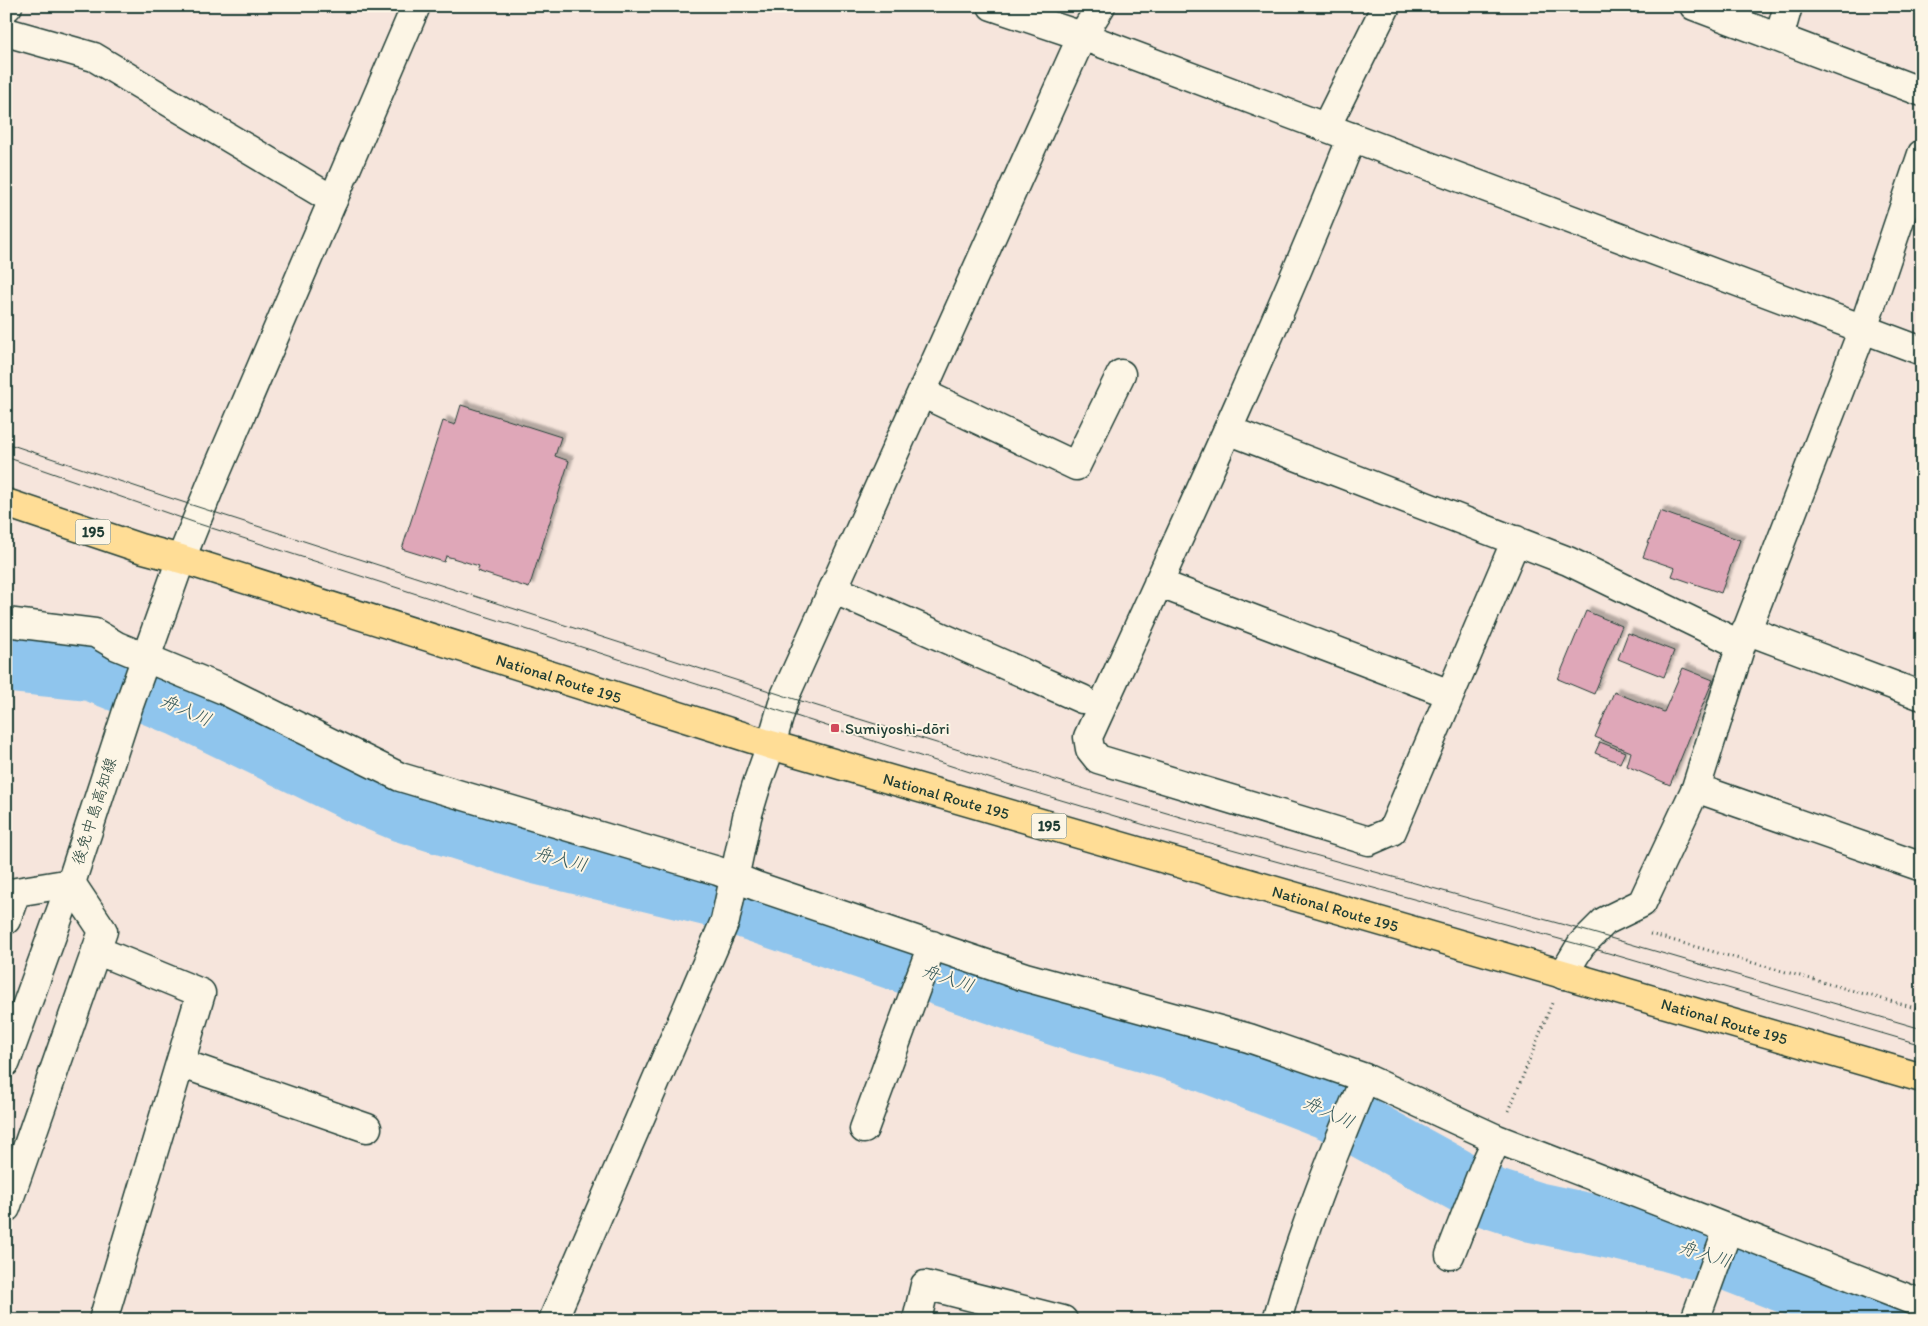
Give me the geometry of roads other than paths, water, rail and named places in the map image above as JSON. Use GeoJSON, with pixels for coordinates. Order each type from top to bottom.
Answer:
{"type":"FeatureCollection","features":[{"type":"Feature","properties":{"kind":"highway","name":"National Route 195"},"geometry":{"type":"LineString","coordinates":[[6,503],[140,548],[181,559],[771,745],[1922,1078]]}},
{"type":"Feature","properties":{"kind":"street","name":"後免中島高知線"},"geometry":{"type":"LineString","coordinates":[[6,1062],[181,559],[416,6]]}},
{"type":"Feature","properties":{"kind":"street"},"geometry":{"type":"LineString","coordinates":[[992,6],[1082,36],[1922,351]]}},
{"type":"Feature","properties":{"kind":"street"},"geometry":{"type":"LineString","coordinates":[[553,1320],[725,921],[754,795],[785,696],[1082,36],[1101,6]]}},
{"type":"Feature","properties":{"kind":"street"},"geometry":{"type":"LineString","coordinates":[[1326,127],[1386,6]]}},
{"type":"Feature","properties":{"kind":"street"},"geometry":{"type":"LineString","coordinates":[[1694,6],[1922,92]]}},
{"type":"Feature","properties":{"kind":"street"},"geometry":{"type":"LineString","coordinates":[[1779,38],[1788,6]]}},
{"type":"Feature","properties":{"kind":"street"},"geometry":{"type":"LineString","coordinates":[[6,32],[94,57],[333,200]]}},
{"type":"Feature","properties":{"kind":"street"},"geometry":{"type":"LineString","coordinates":[[1352,137],[1300,265],[1228,430],[1088,737],[1090,749],[1098,759],[1369,841],[1392,831],[1516,540]]}},
{"type":"Feature","properties":{"kind":"street"},"geometry":{"type":"LineString","coordinates":[[1563,975],[1580,946],[1606,921],[1642,903],[1696,788],[1743,637],[1863,329],[1922,154]]}},
{"type":"Feature","properties":{"kind":"street"},"geometry":{"type":"LineString","coordinates":[[922,392],[1076,466],[1120,374]]}},
{"type":"Feature","properties":{"kind":"street"},"geometry":{"type":"LineString","coordinates":[[1228,430],[1516,540],[1743,637],[1922,696]]}},
{"type":"Feature","properties":{"kind":"street"},"geometry":{"type":"LineString","coordinates":[[1158,583],[1450,694]]}},
{"type":"Feature","properties":{"kind":"street"},"geometry":{"type":"LineString","coordinates":[[833,589],[1082,700]]}},
{"type":"Feature","properties":{"kind":"street"},"geometry":{"type":"LineString","coordinates":[[6,622],[94,633],[144,663],[224,690],[400,777],[620,841],[733,882],[932,945],[1025,977],[1249,1038],[1497,1139],[1922,1304]]}},
{"type":"Feature","properties":{"kind":"street"},"geometry":{"type":"LineString","coordinates":[[1696,788],[1922,867]]}},
{"type":"Feature","properties":{"kind":"street"},"geometry":{"type":"LineString","coordinates":[[6,920],[16,892],[70,882],[103,931],[6,1208]]}},
{"type":"Feature","properties":{"kind":"street"},"geometry":{"type":"LineString","coordinates":[[864,1129],[932,945]]}},
{"type":"Feature","properties":{"kind":"street"},"geometry":{"type":"LineString","coordinates":[[96,950],[201,993],[103,1320]]}},
{"type":"Feature","properties":{"kind":"street"},"geometry":{"type":"LineString","coordinates":[[180,1063],[367,1128]]}},
{"type":"Feature","properties":{"kind":"street"},"geometry":{"type":"LineString","coordinates":[[1277,1320],[1290,1270],[1362,1085]]}},
{"type":"Feature","properties":{"kind":"street"},"geometry":{"type":"LineString","coordinates":[[1450,1255],[1469,1210],[1485,1164],[1497,1139]]}},
{"type":"Feature","properties":{"kind":"street"},"geometry":{"type":"LineString","coordinates":[[1695,1320],[1728,1229]]}},
{"type":"Feature","properties":{"kind":"street"},"geometry":{"type":"LineString","coordinates":[[917,1320],[925,1284],[1063,1320]]}},
{"type":"Feature","properties":{"kind":"waterway","name":"舟入川"},"geometry":{"type":"LineString","coordinates":[[6,662],[93,671],[182,707],[363,795],[404,812],[534,853],[710,896],[1079,1023],[1186,1054],[1331,1110],[1491,1198],[1534,1212],[1669,1241],[1710,1253],[1881,1320]]}},
{"type":"Feature","properties":{"kind":"tram line"},"geometry":{"type":"LineString","coordinates":[[6,443],[167,497],[785,696],[1075,786],[1593,933],[1922,1029]]}},
{"type":"Feature","properties":{"kind":"tram line"},"geometry":{"type":"LineString","coordinates":[[6,457],[196,523],[1004,783],[1155,828],[1581,945],[1922,1045]]}},
{"type":"Feature","properties":{"kind":"place","name":"Sumiyoshi-dōri"},"geometry":{"type":"Point","coordinates":[835,728]}}]}
